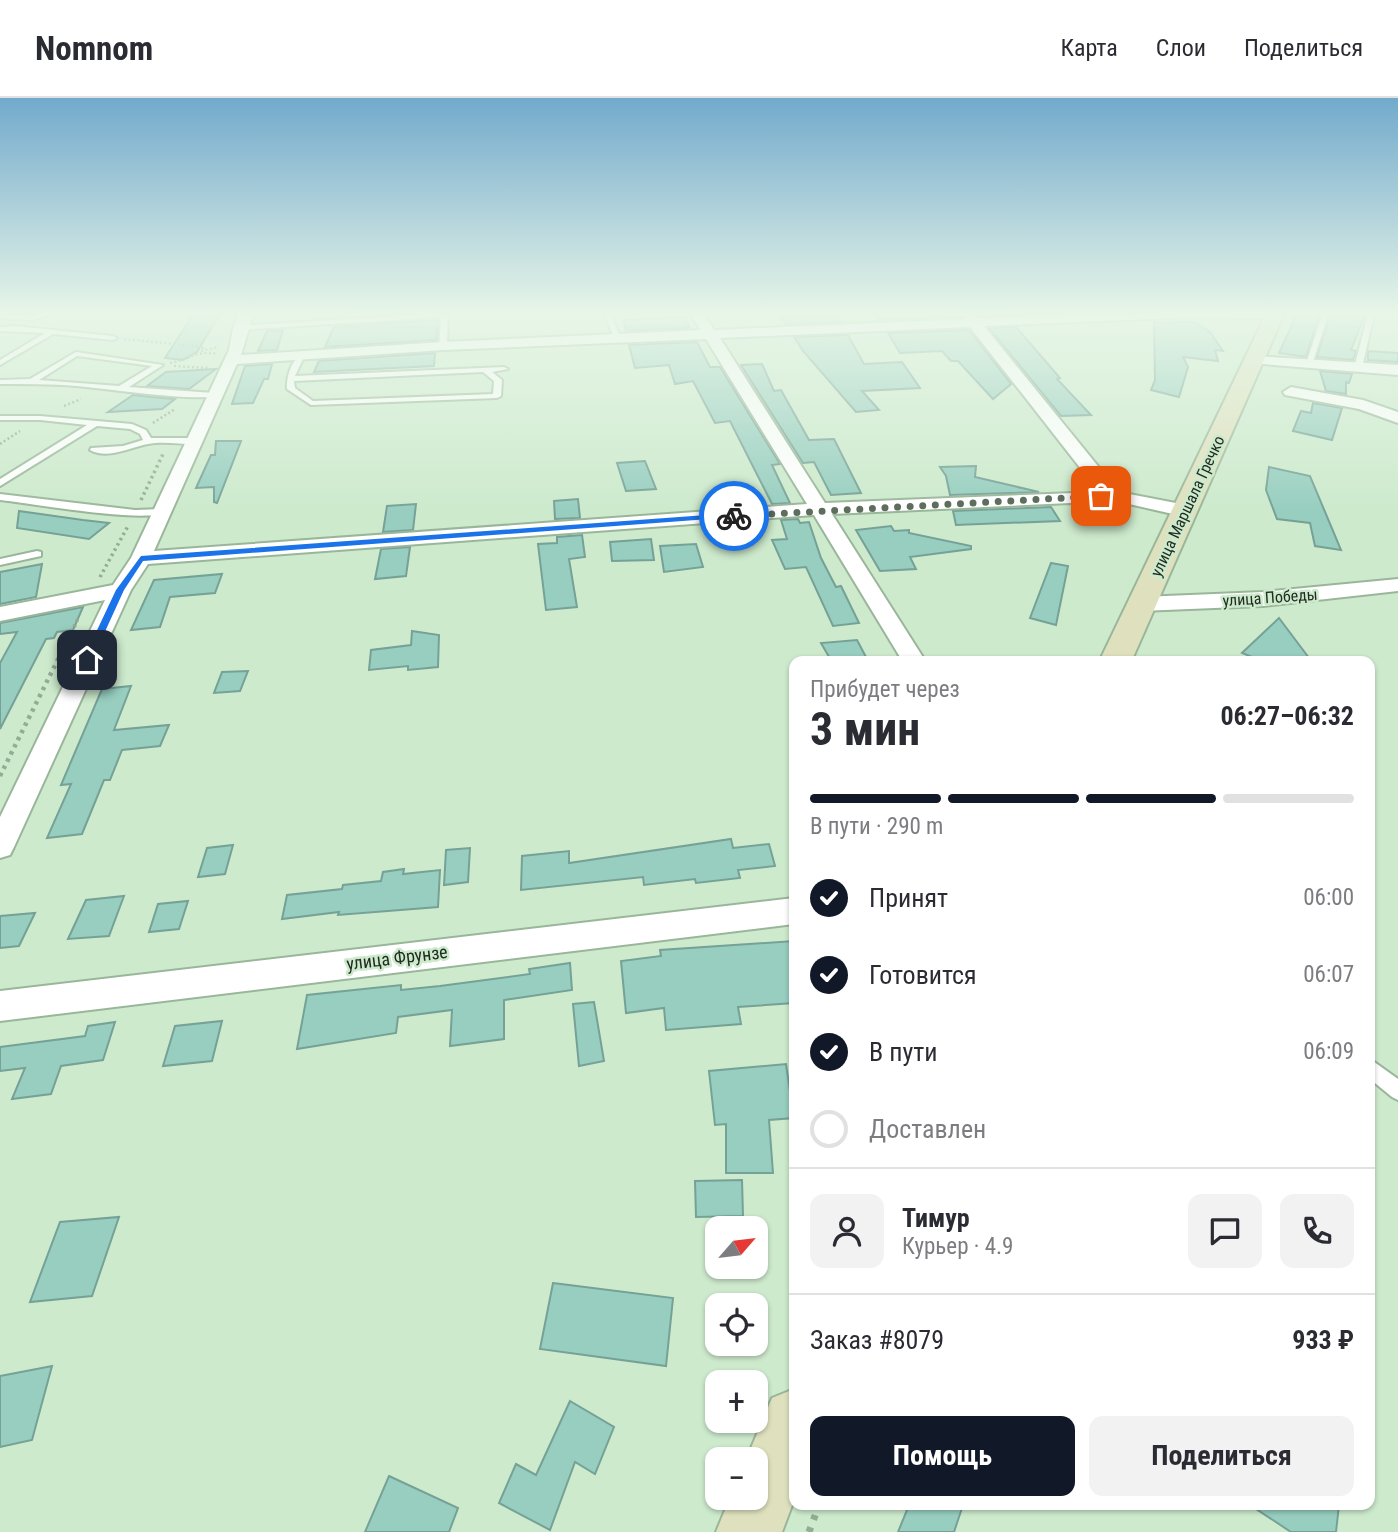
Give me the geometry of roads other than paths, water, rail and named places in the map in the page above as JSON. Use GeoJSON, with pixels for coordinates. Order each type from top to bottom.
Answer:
{"type":"FeatureCollection","features":[{"type":"Feature","properties":{"kind":"main road","name":"улица Маршала Гречко"},"geometry":{"type":"LineString","coordinates":[[1118,656],[1245,379]]}},
{"type":"Feature","properties":{"kind":"main road"},"geometry":{"type":"LineString","coordinates":[[749,1532],[789,1432]]}},
{"type":"Feature","properties":{"kind":"street"},"geometry":{"type":"LineString","coordinates":[[0,847],[120,590],[141,558],[194,441],[205,395],[212,379]]}},
{"type":"Feature","properties":{"kind":"street"},"geometry":{"type":"LineString","coordinates":[[739,379],[911,656]]}},
{"type":"Feature","properties":{"kind":"street"},"geometry":{"type":"LineString","coordinates":[[1019,379],[1113,497]]}},
{"type":"Feature","properties":{"kind":"street"},"geometry":{"type":"LineString","coordinates":[[1290,379],[1289,400],[1363,405],[1398,418]]}},
{"type":"Feature","properties":{"kind":"street"},"geometry":{"type":"LineString","coordinates":[[141,558],[821,509],[1113,497],[1186,511]]}},
{"type":"Feature","properties":{"kind":"street","name":"улица Победы"},"geometry":{"type":"LineString","coordinates":[[1141,604],[1263,599],[1398,585]]}},
{"type":"Feature","properties":{"kind":"street"},"geometry":{"type":"LineString","coordinates":[[0,614],[120,590]]}},
{"type":"Feature","properties":{"kind":"street","name":"улица Фрунзе"},"geometry":{"type":"LineString","coordinates":[[0,1006],[789,912]]}},
{"type":"Feature","properties":{"kind":"lane"},"geometry":{"type":"LineString","coordinates":[[120,390],[137,379]]}},
{"type":"Feature","properties":{"kind":"lane"},"geometry":{"type":"LineString","coordinates":[[290,379],[292,393],[311,403],[497,396],[497,379]]}},
{"type":"Feature","properties":{"kind":"lane"},"geometry":{"type":"LineString","coordinates":[[452,398],[456,379]]}},
{"type":"Feature","properties":{"kind":"lane"},"geometry":{"type":"LineString","coordinates":[[0,382],[33,380],[120,390],[205,395]]}},
{"type":"Feature","properties":{"kind":"lane"},"geometry":{"type":"LineString","coordinates":[[0,418],[40,418],[132,427],[143,432],[148,441]]}},
{"type":"Feature","properties":{"kind":"lane"},"geometry":{"type":"LineString","coordinates":[[0,483],[95,424]]}},
{"type":"Feature","properties":{"kind":"lane"},"geometry":{"type":"LineString","coordinates":[[94,450],[124,449],[148,441],[194,441]]}},
{"type":"Feature","properties":{"kind":"lane"},"geometry":{"type":"LineString","coordinates":[[1,498],[135,513],[161,512]]}},
{"type":"Feature","properties":{"kind":"lane"},"geometry":{"type":"LineString","coordinates":[[0,562],[37,554]]}},
{"type":"Feature","properties":{"kind":"lane"},"geometry":{"type":"LineString","coordinates":[[1375,1071],[1398,1091]]}}]}
